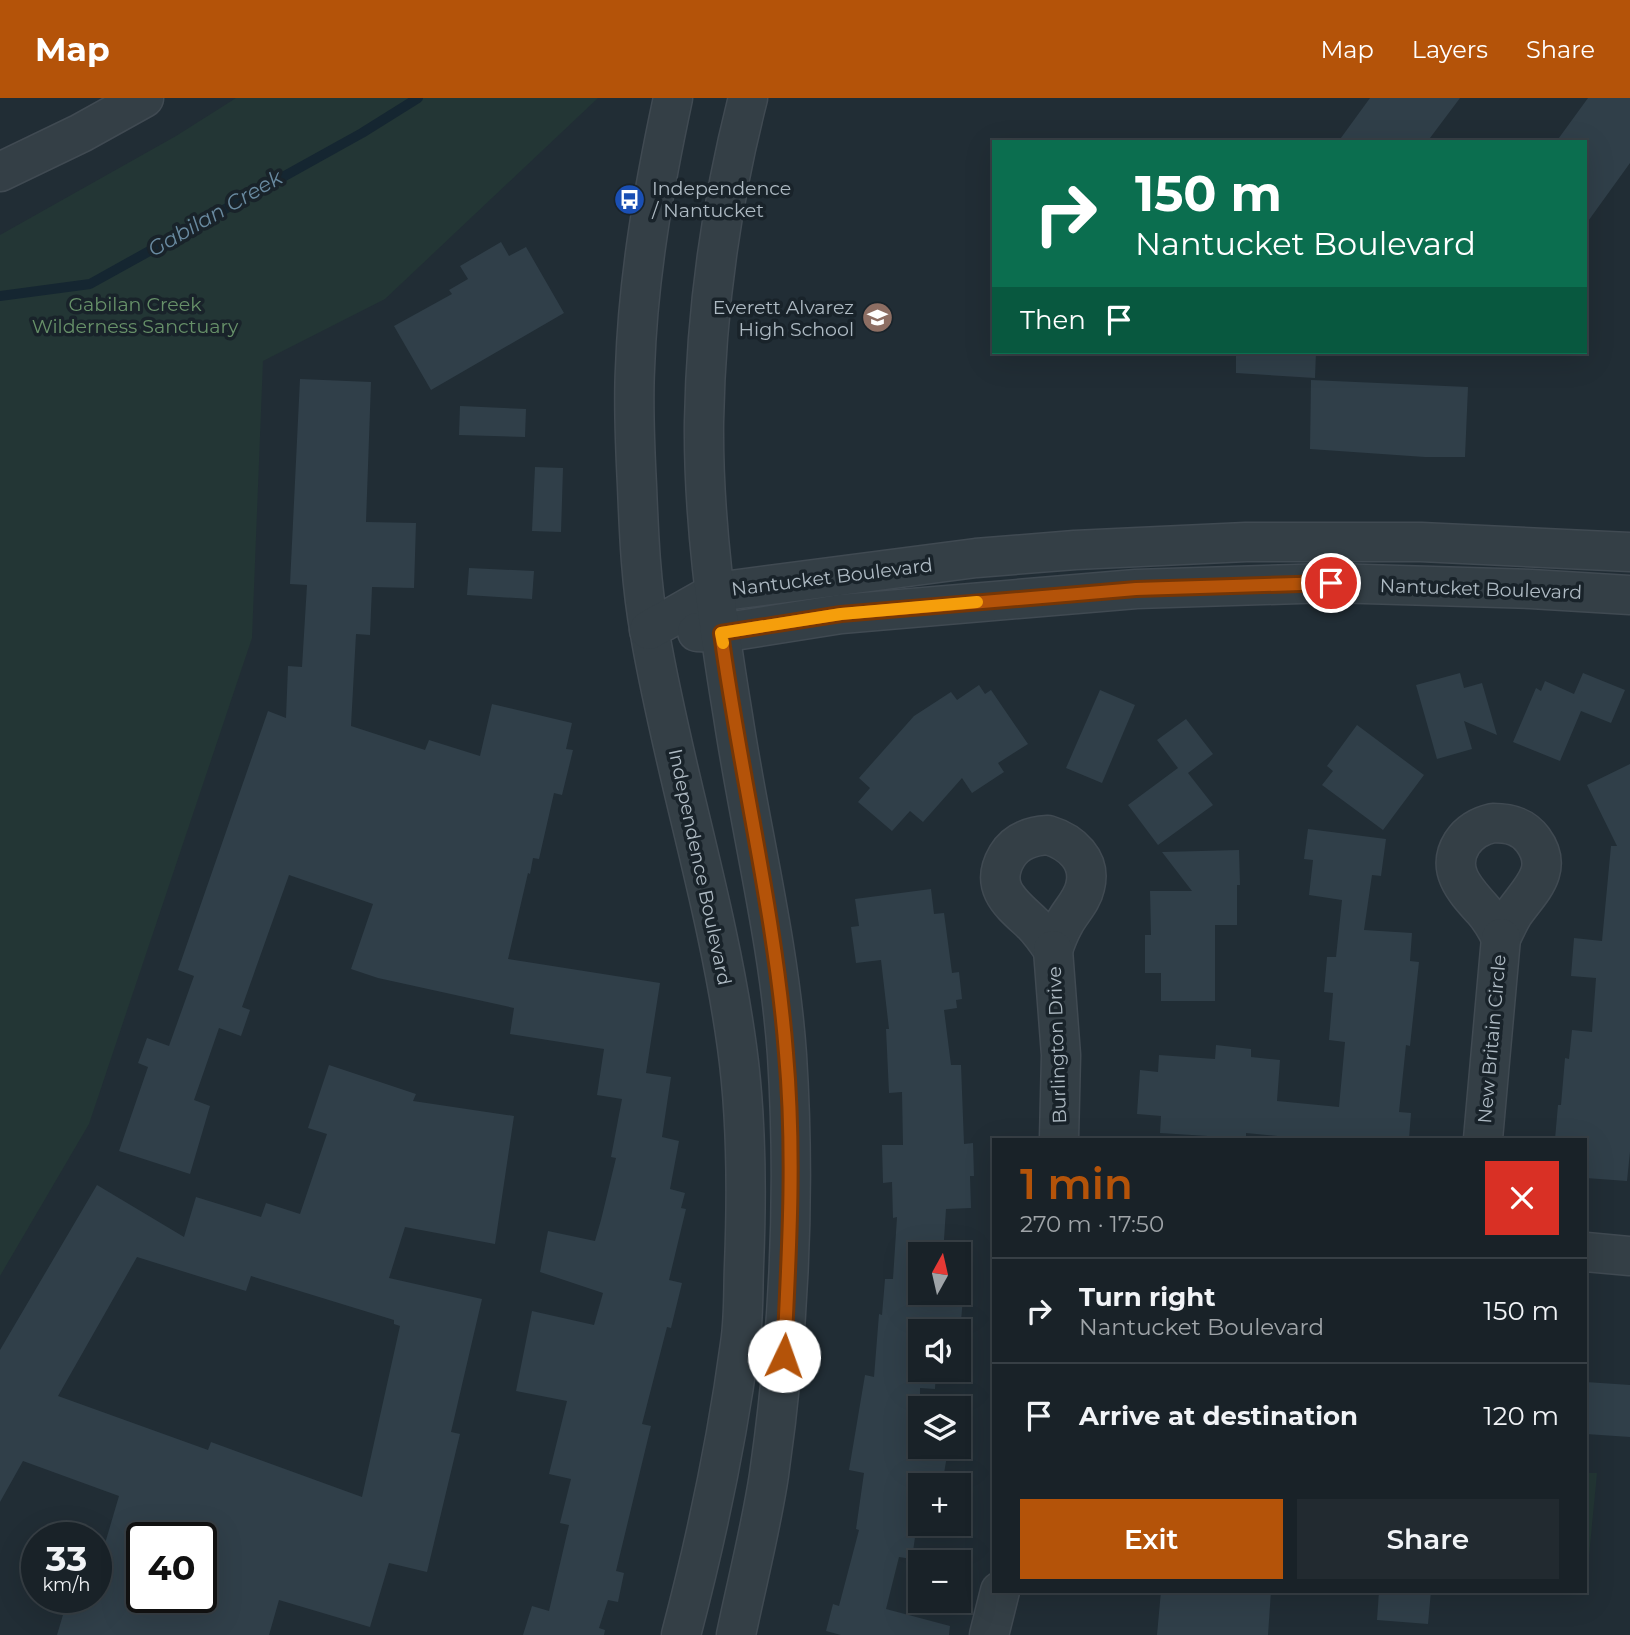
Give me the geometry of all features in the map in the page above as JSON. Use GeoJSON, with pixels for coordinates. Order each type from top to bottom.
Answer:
{"type":"FeatureCollection","features":[{"type":"Feature","properties":{"kind":"street"},"geometry":{"type":"LineString","coordinates":[[0,172],[81,133],[144,98]]}},
{"type":"Feature","properties":{"kind":"street","name":"Independence Boulevard"},"geometry":{"type":"LineString","coordinates":[[673,98],[659,163],[645,254],[635,367],[641,577],[658,679],[717,927],[738,1048],[746,1146],[741,1340],[695,1584],[681,1635]]}},
{"type":"Feature","properties":{"kind":"street"},"geometry":{"type":"LineString","coordinates":[[736,1635],[768,1479],[784,1356],[792,1216],[786,1053],[773,942],[733,717],[708,527],[705,422],[710,318],[731,163],[748,98]]}},
{"type":"Feature","properties":{"kind":"street","name":"Nantucket Boulevard"},"geometry":{"type":"LineString","coordinates":[[649,630],[716,592],[976,558],[1076,550],[1233,542],[1421,542],[1630,552]]}},
{"type":"Feature","properties":{"kind":"street","name":"Nantucket Boulevard"},"geometry":{"type":"LineString","coordinates":[[649,630],[721,633],[841,614],[1136,589],[1331,583],[1630,595]]}},
{"type":"Feature","properties":{"kind":"street","name":"New Britain Circle"},"geometry":{"type":"LineString","coordinates":[[1483,1138],[1501,938]]}},
{"type":"Feature","properties":{"kind":"street","name":"Burlington Drive"},"geometry":{"type":"LineString","coordinates":[[1053,950],[1061,1055],[1059,1138]]}},
{"type":"Feature","properties":{"kind":"street"},"geometry":{"type":"LineString","coordinates":[[1587,1252],[1630,1256]]}},
{"type":"Feature","properties":{"kind":"street"},"geometry":{"type":"LineString","coordinates":[[989,1635],[1000,1593]]}},
{"type":"Feature","properties":{"kind":"green space","name":"Gabilan Creek Wilderness Sanctuary"},"geometry":{"type":"Polygon","coordinates":[[[236,98],[598,98],[385,299],[263,361],[252,638],[89,1124],[0,1276],[0,235],[176,136],[236,98]]]}},
{"type":"Feature","properties":{"kind":"green space"},"geometry":{"type":"Polygon","coordinates":[[[1587,1473],[1597,1473],[1587,1578],[1587,1473]]]}},
{"type":"Feature","properties":{"kind":"building"},"geometry":{"type":"Polygon","coordinates":[[[1370,98],[1460,98],[1428,140],[1339,140],[1370,98]]]}},
{"type":"Feature","properties":{"kind":"building"},"geometry":{"type":"Polygon","coordinates":[[[1588,98],[1630,98],[1630,163],[1587,223],[1587,140],[1557,140],[1588,98]]]}},
{"type":"Feature","properties":{"kind":"building"},"geometry":{"type":"Polygon","coordinates":[[[501,242],[509,256],[526,247],[564,313],[431,390],[394,326],[452,294],[449,290],[468,279],[460,266],[501,242]]]}},
{"type":"Feature","properties":{"kind":"building"},"geometry":{"type":"Polygon","coordinates":[[[1236,354],[1316,354],[1315,378],[1236,373],[1236,354]]]}},
{"type":"Feature","properties":{"kind":"building"},"geometry":{"type":"Polygon","coordinates":[[[300,379],[371,382],[366,522],[416,523],[414,588],[372,587],[370,635],[356,634],[351,726],[425,750],[429,740],[480,756],[492,704],[572,723],[566,749],[573,750],[562,795],[554,793],[539,859],[533,858],[530,874],[528,873],[508,959],[660,983],[646,1073],[671,1077],[662,1137],[679,1141],[670,1189],[685,1193],[681,1208],[686,1209],[669,1280],[682,1283],[671,1328],[667,1327],[642,1424],[651,1426],[616,1571],[624,1573],[618,1602],[608,1600],[599,1628],[605,1630],[604,1635],[523,1635],[532,1606],[549,1611],[569,1525],[560,1523],[571,1479],[549,1474],[567,1401],[516,1391],[532,1311],[594,1325],[603,1293],[540,1272],[548,1231],[595,1241],[616,1158],[611,1157],[622,1099],[597,1095],[604,1049],[510,1034],[514,1008],[378,978],[351,969],[373,904],[289,875],[242,1007],[250,1010],[241,1036],[219,1028],[194,1100],[210,1106],[190,1174],[119,1151],[148,1067],[138,1063],[147,1038],[169,1046],[194,976],[178,970],[268,711],[286,718],[288,666],[302,667],[307,585],[290,584],[300,379]]]}},
{"type":"Feature","properties":{"kind":"building"},"geometry":{"type":"Polygon","coordinates":[[[1311,380],[1468,387],[1465,457],[1310,449],[1311,380]]]}},
{"type":"Feature","properties":{"kind":"building"},"geometry":{"type":"Polygon","coordinates":[[[460,406],[526,409],[525,437],[459,435],[460,406]]]}},
{"type":"Feature","properties":{"kind":"building"},"geometry":{"type":"Polygon","coordinates":[[[535,467],[563,468],[561,532],[532,531],[535,467]]]}},
{"type":"Feature","properties":{"kind":"building"},"geometry":{"type":"Polygon","coordinates":[[[469,568],[534,571],[532,599],[467,595],[469,568]]]}},
{"type":"Feature","properties":{"kind":"building"},"geometry":{"type":"Polygon","coordinates":[[[1460,673],[1464,688],[1482,683],[1497,735],[1464,721],[1472,749],[1437,759],[1416,685],[1460,673]]]}},
{"type":"Feature","properties":{"kind":"building"},"geometry":{"type":"Polygon","coordinates":[[[1583,673],[1625,690],[1611,723],[1581,711],[1560,761],[1513,742],[1536,688],[1541,691],[1545,681],[1574,694],[1583,673]]]}},
{"type":"Feature","properties":{"kind":"building"},"geometry":{"type":"Polygon","coordinates":[[[979,685],[985,694],[991,690],[1028,744],[998,763],[1004,772],[972,793],[962,778],[923,822],[910,811],[892,831],[858,802],[870,788],[859,778],[914,716],[951,692],[957,700],[979,685]]]}},
{"type":"Feature","properties":{"kind":"building"},"geometry":{"type":"Polygon","coordinates":[[[1100,690],[1135,705],[1102,783],[1066,768],[1100,690]]]}},
{"type":"Feature","properties":{"kind":"building"},"geometry":{"type":"Polygon","coordinates":[[[1186,719],[1213,754],[1188,773],[1213,805],[1158,845],[1128,805],[1178,768],[1157,740],[1186,719]]]}},
{"type":"Feature","properties":{"kind":"building"},"geometry":{"type":"Polygon","coordinates":[[[1357,725],[1424,775],[1383,830],[1322,785],[1333,771],[1327,766],[1357,725]]]}},
{"type":"Feature","properties":{"kind":"building"},"geometry":{"type":"Polygon","coordinates":[[[1630,764],[1630,1152],[1627,1181],[1587,1178],[1587,1138],[1555,1138],[1565,1058],[1569,1059],[1572,1030],[1592,1032],[1596,978],[1571,976],[1574,938],[1602,941],[1611,846],[1617,846],[1587,785],[1630,764]]]}},
{"type":"Feature","properties":{"kind":"building"},"geometry":{"type":"Polygon","coordinates":[[[1308,829],[1386,839],[1381,876],[1372,875],[1364,930],[1412,933],[1410,961],[1419,962],[1410,1046],[1406,1045],[1399,1112],[1411,1113],[1409,1138],[1297,1138],[1246,1133],[1246,1138],[1208,1138],[1160,1133],[1161,1116],[1137,1114],[1140,1070],[1158,1072],[1159,1055],[1215,1059],[1216,1045],[1251,1049],[1251,1057],[1280,1060],[1277,1101],[1339,1107],[1345,1042],[1329,1040],[1333,993],[1324,992],[1327,957],[1336,957],[1342,900],[1309,895],[1313,860],[1304,859],[1308,829]]]}},
{"type":"Feature","properties":{"kind":"building"},"geometry":{"type":"Polygon","coordinates":[[[1239,850],[1237,925],[1215,925],[1215,1001],[1161,1001],[1161,973],[1145,973],[1145,935],[1151,935],[1150,891],[1192,891],[1162,852],[1239,850]]]}},
{"type":"Feature","properties":{"kind":"building"},"geometry":{"type":"Polygon","coordinates":[[[931,889],[934,914],[944,913],[952,973],[959,972],[962,999],[956,1000],[957,1008],[944,1010],[951,1065],[961,1065],[964,1144],[973,1143],[971,1208],[946,1209],[944,1242],[908,1242],[908,1306],[962,1306],[961,1319],[908,1319],[908,1382],[935,1382],[935,1389],[920,1388],[920,1396],[908,1396],[908,1459],[946,1459],[944,1473],[908,1473],[908,1536],[915,1536],[913,1550],[908,1550],[908,1558],[899,1557],[886,1609],[950,1626],[949,1635],[841,1635],[826,1631],[833,1604],[839,1606],[859,1530],[856,1529],[864,1473],[849,1470],[865,1375],[874,1377],[885,1279],[893,1279],[897,1217],[893,1218],[892,1182],[883,1183],[882,1145],[903,1145],[902,1092],[889,1093],[886,1029],[889,1029],[881,960],[856,963],[851,927],[859,926],[855,899],[931,889]]]}},
{"type":"Feature","properties":{"kind":"building"},"geometry":{"type":"Polygon","coordinates":[[[329,1065],[416,1094],[413,1101],[514,1116],[495,1244],[405,1227],[389,1278],[482,1299],[451,1432],[460,1434],[427,1572],[389,1563],[370,1627],[279,1600],[269,1635],[57,1635],[64,1613],[112,1613],[111,1522],[119,1496],[23,1461],[0,1502],[0,1350],[97,1185],[184,1237],[196,1197],[261,1217],[266,1203],[300,1214],[327,1134],[308,1128],[329,1065]],[[137,1257],[58,1396],[208,1450],[211,1442],[362,1497],[400,1326],[394,1324],[394,1320],[251,1276],[246,1291],[137,1257]]]}},
{"type":"Feature","properties":{"kind":"building"},"geometry":{"type":"Polygon","coordinates":[[[1587,1382],[1630,1385],[1630,1437],[1587,1434],[1587,1382]]]}},
{"type":"Feature","properties":{"kind":"building"},"geometry":{"type":"Polygon","coordinates":[[[1161,1593],[1271,1593],[1268,1635],[1157,1635],[1161,1593]]]}},
{"type":"Feature","properties":{"kind":"building"},"geometry":{"type":"Polygon","coordinates":[[[1379,1593],[1431,1593],[1428,1624],[1377,1620],[1379,1593]]]}},
{"type":"Feature","properties":{"kind":"waterway","name":"Gabilan Creek"},"geometry":{"type":"LineString","coordinates":[[0,296],[90,284],[362,133],[418,98]]}},
{"type":"Feature","properties":{"kind":"slow traffic"},"geometry":{"type":"LineString","coordinates":[[723,643],[721,633],[841,614],[977,602]]}},
{"type":"Feature","properties":{"kind":"place","name":"Independence / Nantucket"},"geometry":{"type":"Point","coordinates":[629,199]}},
{"type":"Feature","properties":{"kind":"place","name":"Everett Alvarez High School"},"geometry":{"type":"Point","coordinates":[877,318]}},
{"type":"Feature","properties":{"kind":"route"},"geometry":{"type":"LineString","coordinates":[[784,1356],[792,1216],[786,1053],[773,942],[733,717],[721,633],[841,614],[1136,589],[1331,583]]}}]}
